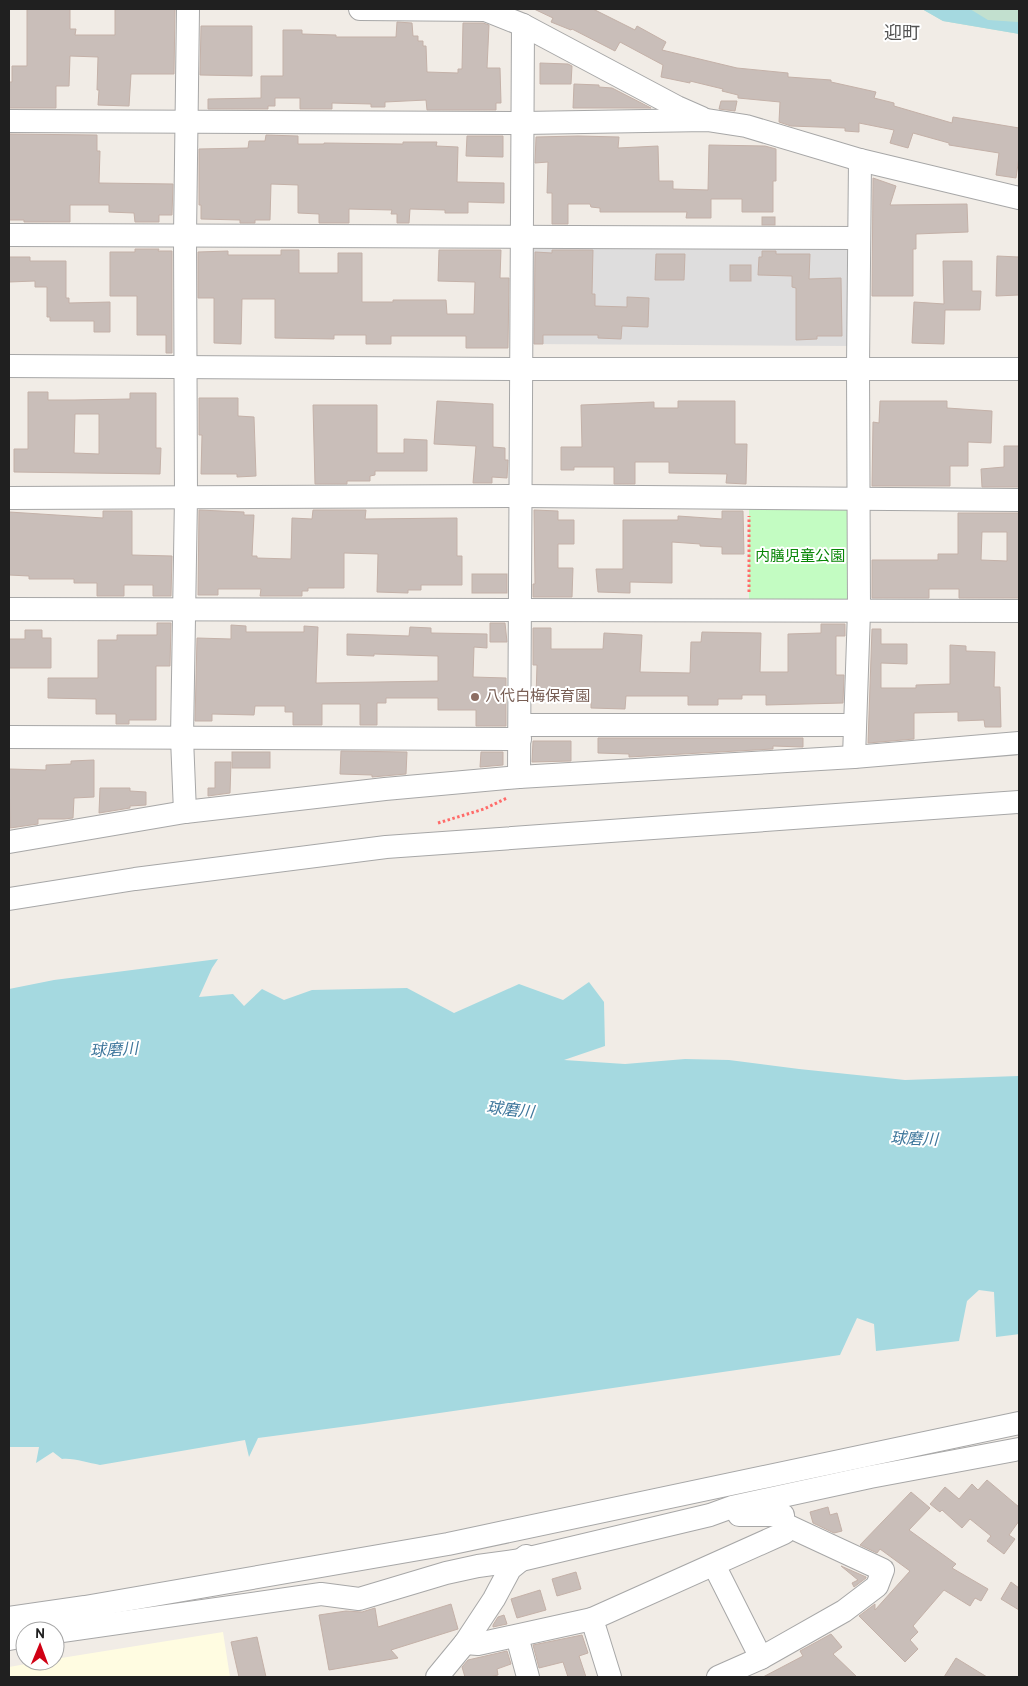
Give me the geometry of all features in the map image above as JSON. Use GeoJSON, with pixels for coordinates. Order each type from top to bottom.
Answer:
{"type":"FeatureCollection","features":[{"type":"Feature","properties":{"kind":"street"},"geometry":{"type":"LineString","coordinates":[[185,812],[182,738],[186,497],[185,236],[188,9]]}},
{"type":"Feature","properties":{"kind":"street"},"geometry":{"type":"LineString","coordinates":[[360,9],[485,9],[523,25],[677,107],[707,120]]}},
{"type":"Feature","properties":{"kind":"street"},"geometry":{"type":"LineString","coordinates":[[519,777],[523,25]]}},
{"type":"Feature","properties":{"kind":"street"},"geometry":{"type":"LineString","coordinates":[[9,121],[522,124],[707,120],[746,126],[860,160],[1019,198]]}},
{"type":"Feature","properties":{"kind":"street"},"geometry":{"type":"LineString","coordinates":[[854,757],[859,611],[858,368],[860,160]]}},
{"type":"Feature","properties":{"kind":"street"},"geometry":{"type":"LineString","coordinates":[[9,235],[859,238]]}},
{"type":"Feature","properties":{"kind":"street"},"geometry":{"type":"LineString","coordinates":[[9,366],[1019,369]]}},
{"type":"Feature","properties":{"kind":"street"},"geometry":{"type":"LineString","coordinates":[[9,498],[521,496],[1019,500]]}},
{"type":"Feature","properties":{"kind":"street"},"geometry":{"type":"LineString","coordinates":[[9,609],[1019,611]]}},
{"type":"Feature","properties":{"kind":"street"},"geometry":{"type":"LineString","coordinates":[[9,737],[182,738],[855,725]]}},
{"type":"Feature","properties":{"kind":"street"},"geometry":{"type":"LineString","coordinates":[[9,842],[185,812],[384,789],[519,777],[854,757],[1019,743]]}},
{"type":"Feature","properties":{"kind":"street"},"geometry":{"type":"LineString","coordinates":[[9,899],[135,879],[386,846],[1019,802]]}},
{"type":"Feature","properties":{"kind":"street"},"geometry":{"type":"LineString","coordinates":[[9,1618],[85,1607],[605,1516],[896,1448],[1019,1423]]}},
{"type":"Feature","properties":{"kind":"street"},"geometry":{"type":"LineString","coordinates":[[896,1448],[903,1459],[1019,1459]]}},
{"type":"Feature","properties":{"kind":"street"},"geometry":{"type":"LineString","coordinates":[[65,1631],[321,1594],[359,1599],[446,1573],[521,1560],[710,1515],[732,1507],[870,1477],[1019,1449]]}},
{"type":"Feature","properties":{"kind":"street"},"geometry":{"type":"LineString","coordinates":[[437,1677],[465,1642],[494,1599],[510,1568],[533,1551],[605,1516],[784,1515],[784,1533],[592,1619],[478,1644],[465,1642]]}},
{"type":"Feature","properties":{"kind":"street"},"geometry":{"type":"LineString","coordinates":[[718,1677],[760,1658],[844,1611],[877,1586],[884,1570],[784,1524]]}},
{"type":"Feature","properties":{"kind":"street"},"geometry":{"type":"LineString","coordinates":[[356,1560],[380,1566],[471,1568]]}},
{"type":"Feature","properties":{"kind":"street"},"geometry":{"type":"LineString","coordinates":[[714,1565],[760,1658]]}},
{"type":"Feature","properties":{"kind":"street"},"geometry":{"type":"LineString","coordinates":[[592,1619],[610,1677]]}},
{"type":"Feature","properties":{"kind":"street"},"geometry":{"type":"LineString","coordinates":[[517,1636],[526,1677]]}},
{"type":"Feature","properties":{"kind":"path"},"geometry":{"type":"LineString","coordinates":[[749,498],[749,611]]}},
{"type":"Feature","properties":{"kind":"path"},"geometry":{"type":"LineString","coordinates":[[437,823],[484,809],[511,796],[519,777]]}},
{"type":"Feature","properties":{"kind":"shaded area"},"geometry":{"type":"Polygon","coordinates":[[[849,245],[852,346],[529,344],[530,247],[849,245]]]}},
{"type":"Feature","properties":{"kind":"shaded area"},"geometry":{"type":"Polygon","coordinates":[[[223,1632],[230,1677],[9,1677],[9,1667],[15,1666],[15,1671],[65,1671],[65,1657],[223,1632]]]}},
{"type":"Feature","properties":{"kind":"green space"},"geometry":{"type":"Polygon","coordinates":[[[922,9],[1019,9],[1019,34],[943,21],[922,9]]]}},
{"type":"Feature","properties":{"kind":"green space","name":"内膳児童公園"},"geometry":{"type":"Polygon","coordinates":[[[849,507],[852,607],[749,609],[749,508],[849,507]]]}},
{"type":"Feature","properties":{"kind":"water"},"geometry":{"type":"Polygon","coordinates":[[[922,9],[970,9],[988,20],[1019,22],[1019,34],[943,21],[922,9]]]}},
{"type":"Feature","properties":{"kind":"water","name":"球磨川"},"geometry":{"type":"Polygon","coordinates":[[[218,959],[199,997],[233,994],[244,1006],[262,989],[284,1000],[312,990],[407,988],[454,1013],[519,984],[563,1000],[589,982],[604,1002],[605,1046],[564,1060],[625,1064],[685,1059],[729,1060],[905,1080],[1019,1076],[1019,1334],[996,1337],[994,1292],[979,1290],[967,1301],[959,1341],[876,1351],[874,1324],[857,1318],[840,1355],[258,1438],[249,1457],[245,1440],[100,1465],[62,1459],[53,1452],[36,1463],[39,1447],[9,1447],[9,989],[54,980],[218,959]]]}},
{"type":"Feature","properties":{"kind":"building"},"geometry":{"type":"Polygon","coordinates":[[[27,9],[70,9],[70,29],[76,29],[75,35],[115,35],[115,9],[175,9],[174,74],[131,74],[129,106],[98,105],[98,57],[70,56],[69,86],[56,86],[56,108],[9,108],[9,82],[12,82],[12,66],[27,66],[27,9]]]}},
{"type":"Feature","properties":{"kind":"building"},"geometry":{"type":"Polygon","coordinates":[[[534,9],[593,9],[635,30],[637,26],[666,42],[662,50],[737,68],[788,73],[788,77],[831,80],[831,82],[876,92],[874,98],[894,103],[894,106],[952,123],[953,117],[1019,128],[1019,157],[1016,178],[996,175],[999,153],[949,145],[949,143],[913,133],[908,148],[890,143],[894,130],[859,123],[859,132],[845,131],[845,128],[791,126],[779,122],[780,102],[738,98],[738,95],[722,91],[723,89],[690,81],[690,83],[661,77],[663,65],[620,42],[615,51],[572,29],[551,22],[553,18],[534,9]]]}},
{"type":"Feature","properties":{"kind":"building"},"geometry":{"type":"Polygon","coordinates":[[[397,22],[412,23],[413,36],[418,36],[418,41],[423,41],[423,46],[426,46],[427,72],[458,73],[458,69],[462,69],[463,23],[483,23],[489,25],[487,68],[500,68],[501,103],[496,103],[496,110],[427,110],[426,100],[385,102],[385,107],[371,107],[371,104],[332,103],[332,109],[300,109],[300,98],[275,98],[275,106],[268,106],[268,109],[208,109],[208,99],[261,98],[261,76],[283,76],[283,30],[302,30],[302,34],[336,35],[336,37],[396,37],[397,22]]]}},
{"type":"Feature","properties":{"kind":"building"},"geometry":{"type":"Polygon","coordinates":[[[201,26],[252,26],[252,76],[200,75],[201,26]]]}},
{"type":"Feature","properties":{"kind":"building"},"geometry":{"type":"Polygon","coordinates":[[[540,63],[568,64],[572,66],[571,84],[540,84],[540,63]]]}},
{"type":"Feature","properties":{"kind":"building"},"geometry":{"type":"Polygon","coordinates":[[[574,84],[599,85],[599,87],[612,88],[651,108],[573,108],[574,84]]]}},
{"type":"Feature","properties":{"kind":"building"},"geometry":{"type":"Polygon","coordinates":[[[721,101],[737,101],[735,111],[719,109],[721,101]]]}},
{"type":"Feature","properties":{"kind":"building"},"geometry":{"type":"Polygon","coordinates":[[[9,134],[97,135],[97,151],[100,151],[99,183],[173,184],[172,215],[159,215],[159,222],[135,222],[134,213],[109,212],[109,205],[70,205],[70,222],[24,222],[24,220],[9,220],[9,134]]]}},
{"type":"Feature","properties":{"kind":"building"},"geometry":{"type":"Polygon","coordinates":[[[266,135],[298,136],[298,144],[403,144],[403,142],[437,142],[436,146],[458,147],[457,182],[504,183],[504,203],[468,202],[468,213],[445,213],[445,210],[410,209],[409,223],[397,223],[397,214],[391,214],[392,210],[349,209],[349,223],[319,223],[319,214],[298,213],[298,185],[271,184],[270,220],[240,223],[240,220],[201,219],[201,205],[199,205],[199,149],[248,148],[249,141],[265,141],[266,135]]]}},
{"type":"Feature","properties":{"kind":"building"},"geometry":{"type":"Polygon","coordinates":[[[467,136],[503,136],[503,157],[466,156],[467,136]]]}},
{"type":"Feature","properties":{"kind":"building"},"geometry":{"type":"Polygon","coordinates":[[[536,137],[619,137],[618,148],[658,146],[659,181],[673,181],[673,189],[708,190],[709,145],[765,146],[776,149],[776,181],[773,181],[773,212],[742,212],[742,199],[711,199],[711,218],[686,218],[687,212],[600,212],[600,208],[591,207],[590,204],[568,204],[568,224],[552,224],[552,193],[547,193],[548,162],[535,163],[536,137]]]}},
{"type":"Feature","properties":{"kind":"building"},"geometry":{"type":"Polygon","coordinates":[[[873,178],[896,186],[890,205],[967,204],[968,232],[916,234],[916,249],[913,249],[913,296],[872,296],[873,178]]]}},
{"type":"Feature","properties":{"kind":"building"},"geometry":{"type":"Polygon","coordinates":[[[762,217],[775,217],[775,225],[762,225],[762,217]]]}},
{"type":"Feature","properties":{"kind":"building"},"geometry":{"type":"Polygon","coordinates":[[[135,249],[172,251],[172,353],[166,353],[166,335],[137,335],[137,296],[110,296],[110,252],[135,252],[135,249]]]}},
{"type":"Feature","properties":{"kind":"building"},"geometry":{"type":"Polygon","coordinates":[[[281,250],[299,250],[299,273],[338,273],[338,253],[362,253],[362,302],[446,300],[447,314],[474,314],[475,282],[438,281],[439,250],[501,250],[500,278],[509,278],[508,348],[466,348],[466,336],[391,336],[391,344],[366,344],[366,335],[334,335],[334,339],[275,338],[275,299],[242,299],[241,344],[214,343],[214,298],[198,298],[198,252],[228,251],[228,255],[281,255],[281,250]]]}},
{"type":"Feature","properties":{"kind":"building"},"geometry":{"type":"Polygon","coordinates":[[[552,250],[593,250],[592,294],[595,294],[595,306],[627,307],[627,297],[649,298],[648,327],[622,326],[621,339],[598,338],[598,335],[543,335],[543,344],[534,344],[535,252],[552,253],[552,250]]]}},
{"type":"Feature","properties":{"kind":"building"},"geometry":{"type":"Polygon","coordinates":[[[762,251],[776,251],[776,254],[810,254],[809,279],[841,278],[842,336],[817,336],[817,339],[796,340],[796,288],[792,287],[792,276],[758,275],[759,257],[762,257],[762,251]]]}},
{"type":"Feature","properties":{"kind":"building"},"geometry":{"type":"Polygon","coordinates":[[[656,254],[685,254],[684,280],[655,280],[656,254]]]}},
{"type":"Feature","properties":{"kind":"building"},"geometry":{"type":"Polygon","coordinates":[[[997,256],[1019,257],[1019,295],[996,296],[997,256]]]}},
{"type":"Feature","properties":{"kind":"building"},"geometry":{"type":"Polygon","coordinates":[[[9,257],[30,257],[30,261],[66,261],[66,298],[69,298],[69,303],[110,302],[110,332],[94,332],[94,321],[50,321],[50,317],[47,317],[47,287],[35,287],[35,281],[9,282],[9,257]]]}},
{"type":"Feature","properties":{"kind":"building"},"geometry":{"type":"Polygon","coordinates":[[[943,261],[972,261],[972,291],[981,291],[980,310],[945,310],[944,344],[912,343],[914,302],[944,304],[943,261]]]}},
{"type":"Feature","properties":{"kind":"building"},"geometry":{"type":"Polygon","coordinates":[[[730,265],[751,265],[751,281],[730,281],[730,265]]]}},
{"type":"Feature","properties":{"kind":"building"},"geometry":{"type":"Polygon","coordinates":[[[28,392],[48,392],[48,400],[130,399],[130,393],[156,393],[156,448],[161,448],[160,474],[14,472],[14,449],[28,449],[28,392]],[[75,414],[74,453],[99,454],[99,414],[75,414]]]}},
{"type":"Feature","properties":{"kind":"building"},"geometry":{"type":"Polygon","coordinates":[[[199,398],[238,398],[238,416],[254,417],[256,476],[237,477],[237,474],[201,474],[202,435],[199,435],[199,398]]]}},
{"type":"Feature","properties":{"kind":"building"},"geometry":{"type":"Polygon","coordinates":[[[437,401],[493,404],[493,447],[505,448],[505,460],[508,460],[507,478],[492,477],[492,483],[473,483],[476,446],[434,444],[437,401]]]}},
{"type":"Feature","properties":{"kind":"building"},"geometry":{"type":"Polygon","coordinates":[[[678,401],[735,401],[735,444],[747,444],[746,484],[726,483],[727,474],[669,473],[669,462],[635,462],[635,484],[614,484],[614,467],[574,467],[574,470],[561,470],[561,447],[582,447],[581,405],[654,402],[654,408],[678,408],[678,401]]]}},
{"type":"Feature","properties":{"kind":"building"},"geometry":{"type":"Polygon","coordinates":[[[880,401],[947,401],[947,408],[992,411],[991,443],[968,442],[968,466],[950,466],[950,486],[872,486],[873,422],[879,423],[880,401]]]}},
{"type":"Feature","properties":{"kind":"building"},"geometry":{"type":"Polygon","coordinates":[[[313,405],[377,405],[377,453],[404,453],[404,439],[427,440],[427,471],[375,471],[375,475],[370,476],[370,481],[347,481],[347,484],[315,484],[313,405]]]}},
{"type":"Feature","properties":{"kind":"building"},"geometry":{"type":"Polygon","coordinates":[[[1004,446],[1019,446],[1019,487],[982,487],[981,469],[1004,467],[1004,446]]]}},
{"type":"Feature","properties":{"kind":"building"},"geometry":{"type":"Polygon","coordinates":[[[199,510],[244,512],[244,515],[254,515],[252,556],[257,556],[257,558],[291,559],[292,518],[312,519],[313,510],[366,510],[365,519],[457,518],[457,556],[462,556],[462,585],[421,585],[421,590],[408,590],[408,593],[377,592],[378,554],[344,553],[344,588],[308,588],[308,591],[302,591],[302,596],[260,596],[261,589],[218,589],[218,595],[198,595],[199,510]]]}},
{"type":"Feature","properties":{"kind":"building"},"geometry":{"type":"Polygon","coordinates":[[[534,510],[558,511],[558,520],[574,520],[574,544],[558,544],[558,568],[573,568],[572,597],[533,597],[533,584],[535,584],[534,510]]]}},
{"type":"Feature","properties":{"kind":"building"},"geometry":{"type":"Polygon","coordinates":[[[103,511],[132,511],[132,555],[172,556],[171,596],[153,596],[153,585],[124,585],[124,596],[97,596],[97,583],[74,583],[74,579],[29,579],[29,576],[9,575],[9,512],[103,518],[103,511]]]}},
{"type":"Feature","properties":{"kind":"building"},"geometry":{"type":"Polygon","coordinates":[[[722,511],[743,511],[744,554],[722,554],[722,547],[672,542],[672,583],[630,582],[630,593],[598,592],[596,569],[623,569],[623,520],[678,520],[678,516],[722,519],[722,511]]]}},
{"type":"Feature","properties":{"kind":"building"},"geometry":{"type":"Polygon","coordinates":[[[958,513],[1019,513],[1019,598],[959,598],[959,589],[929,589],[929,598],[872,598],[872,560],[938,560],[938,554],[958,554],[958,513]],[[982,532],[981,560],[1007,561],[1007,532],[982,532]]]}},
{"type":"Feature","properties":{"kind":"building"},"geometry":{"type":"Polygon","coordinates":[[[472,574],[507,574],[507,593],[472,593],[472,574]]]}},
{"type":"Feature","properties":{"kind":"building"},"geometry":{"type":"Polygon","coordinates":[[[157,623],[171,623],[170,666],[156,666],[156,720],[129,720],[129,724],[116,724],[116,714],[96,714],[96,699],[48,698],[48,678],[98,678],[98,640],[117,640],[117,635],[157,635],[157,623]]]}},
{"type":"Feature","properties":{"kind":"building"},"geometry":{"type":"Polygon","coordinates":[[[490,623],[505,623],[507,642],[490,642],[490,623]]]}},
{"type":"Feature","properties":{"kind":"building"},"geometry":{"type":"Polygon","coordinates":[[[821,624],[845,624],[845,636],[836,636],[836,675],[844,675],[843,703],[766,705],[766,695],[742,695],[742,699],[718,699],[718,705],[688,705],[688,696],[626,696],[625,709],[591,708],[591,694],[552,691],[552,698],[536,697],[537,665],[533,665],[533,628],[551,628],[551,649],[603,649],[604,633],[642,635],[640,672],[690,673],[691,642],[701,642],[702,632],[761,633],[760,672],[788,672],[788,634],[821,633],[821,624]]]}},
{"type":"Feature","properties":{"kind":"building"},"geometry":{"type":"Polygon","coordinates":[[[231,625],[246,626],[246,632],[304,632],[304,626],[318,627],[316,683],[438,681],[438,656],[347,655],[347,634],[409,636],[410,627],[431,628],[431,633],[487,634],[487,648],[474,647],[473,677],[506,678],[506,726],[476,726],[476,710],[438,710],[438,698],[386,698],[386,703],[377,703],[377,725],[360,725],[360,704],[322,704],[322,725],[293,725],[293,712],[285,712],[285,706],[255,706],[254,715],[212,714],[212,721],[195,721],[197,638],[231,639],[231,625]]]}},
{"type":"Feature","properties":{"kind":"building"},"geometry":{"type":"Polygon","coordinates":[[[872,629],[881,629],[881,644],[907,644],[907,664],[881,663],[881,688],[916,688],[916,685],[950,684],[950,645],[966,646],[966,651],[995,652],[994,687],[1000,687],[1001,727],[985,727],[984,720],[958,721],[958,712],[914,713],[914,739],[868,743],[872,629]]]}},
{"type":"Feature","properties":{"kind":"building"},"geometry":{"type":"Polygon","coordinates":[[[25,630],[42,630],[42,638],[51,638],[51,668],[9,668],[9,639],[25,639],[25,630]]]}},
{"type":"Feature","properties":{"kind":"building"},"geometry":{"type":"Polygon","coordinates":[[[598,738],[803,738],[803,747],[773,746],[773,749],[629,757],[629,754],[598,753],[598,738]]]}},
{"type":"Feature","properties":{"kind":"building"},"geometry":{"type":"Polygon","coordinates":[[[533,741],[571,741],[571,761],[532,762],[533,741]]]}},
{"type":"Feature","properties":{"kind":"building"},"geometry":{"type":"Polygon","coordinates":[[[341,751],[407,752],[406,774],[372,777],[372,775],[340,774],[341,751]]]}},
{"type":"Feature","properties":{"kind":"building"},"geometry":{"type":"Polygon","coordinates":[[[232,752],[270,752],[270,768],[232,768],[232,752]]]}},
{"type":"Feature","properties":{"kind":"building"},"geometry":{"type":"Polygon","coordinates":[[[481,752],[503,752],[503,765],[480,767],[481,752]]]}},
{"type":"Feature","properties":{"kind":"building"},"geometry":{"type":"Polygon","coordinates":[[[94,760],[94,797],[74,798],[73,818],[38,819],[38,824],[10,828],[9,769],[46,770],[46,765],[71,764],[71,761],[94,760]]]}},
{"type":"Feature","properties":{"kind":"building"},"geometry":{"type":"Polygon","coordinates":[[[215,762],[231,762],[230,793],[208,796],[208,788],[215,788],[215,762]]]}},
{"type":"Feature","properties":{"kind":"building"},"geometry":{"type":"Polygon","coordinates":[[[100,788],[130,788],[130,791],[146,792],[146,805],[130,806],[130,808],[99,813],[100,788]]]}},
{"type":"Feature","properties":{"kind":"building"},"geometry":{"type":"Polygon","coordinates":[[[987,1480],[1019,1507],[1019,1521],[1009,1535],[1015,1539],[1004,1554],[987,1541],[991,1536],[970,1519],[962,1528],[942,1510],[940,1512],[930,1504],[945,1487],[959,1499],[972,1484],[978,1490],[987,1480]]]}},
{"type":"Feature","properties":{"kind":"building"},"geometry":{"type":"Polygon","coordinates":[[[911,1492],[930,1508],[909,1530],[956,1564],[952,1568],[988,1589],[981,1601],[975,1598],[970,1606],[944,1590],[913,1626],[918,1632],[910,1640],[918,1649],[905,1662],[859,1616],[875,1604],[875,1610],[910,1571],[880,1549],[877,1553],[860,1545],[911,1492]]]}},
{"type":"Feature","properties":{"kind":"building"},"geometry":{"type":"Polygon","coordinates":[[[828,1507],[830,1515],[837,1513],[842,1531],[834,1533],[813,1523],[810,1512],[828,1507]]]}},
{"type":"Feature","properties":{"kind":"building"},"geometry":{"type":"Polygon","coordinates":[[[841,1566],[866,1578],[854,1587],[852,1583],[858,1580],[841,1566]]]}},
{"type":"Feature","properties":{"kind":"building"},"geometry":{"type":"Polygon","coordinates":[[[576,1572],[581,1589],[557,1596],[552,1579],[576,1572]]]}},
{"type":"Feature","properties":{"kind":"building"},"geometry":{"type":"Polygon","coordinates":[[[1011,1582],[1019,1588],[1019,1610],[1001,1599],[1011,1582]]]}},
{"type":"Feature","properties":{"kind":"building"},"geometry":{"type":"Polygon","coordinates":[[[540,1590],[546,1610],[517,1618],[511,1599],[540,1590]]]}},
{"type":"Feature","properties":{"kind":"building"},"geometry":{"type":"Polygon","coordinates":[[[451,1604],[458,1629],[391,1650],[398,1658],[329,1670],[319,1615],[346,1611],[362,1612],[375,1608],[378,1627],[451,1604]]]}},
{"type":"Feature","properties":{"kind":"building"},"geometry":{"type":"Polygon","coordinates":[[[504,1615],[507,1624],[493,1627],[498,1617],[504,1615]]]}},
{"type":"Feature","properties":{"kind":"building"},"geometry":{"type":"Polygon","coordinates":[[[831,1634],[842,1647],[833,1654],[857,1677],[763,1677],[803,1656],[800,1651],[831,1634]]]}},
{"type":"Feature","properties":{"kind":"building"},"geometry":{"type":"Polygon","coordinates":[[[582,1635],[588,1653],[579,1656],[586,1677],[568,1677],[563,1662],[539,1668],[533,1645],[582,1635]]]}},
{"type":"Feature","properties":{"kind":"building"},"geometry":{"type":"Polygon","coordinates":[[[257,1637],[266,1677],[239,1677],[231,1642],[257,1637]]]}},
{"type":"Feature","properties":{"kind":"building"},"geometry":{"type":"Polygon","coordinates":[[[507,1651],[511,1664],[497,1669],[498,1675],[490,1677],[465,1677],[462,1667],[468,1660],[507,1651]]]}},
{"type":"Feature","properties":{"kind":"building"},"geometry":{"type":"Polygon","coordinates":[[[956,1658],[987,1677],[944,1677],[956,1658]]]}},
{"type":"Feature","properties":{"kind":"place","name":"八代白梅保育園"},"geometry":{"type":"Point","coordinates":[475,697]}},
{"type":"Feature","properties":{"kind":"district","name":"迎町"},"geometry":{"type":"Point","coordinates":[902,34]}}]}
